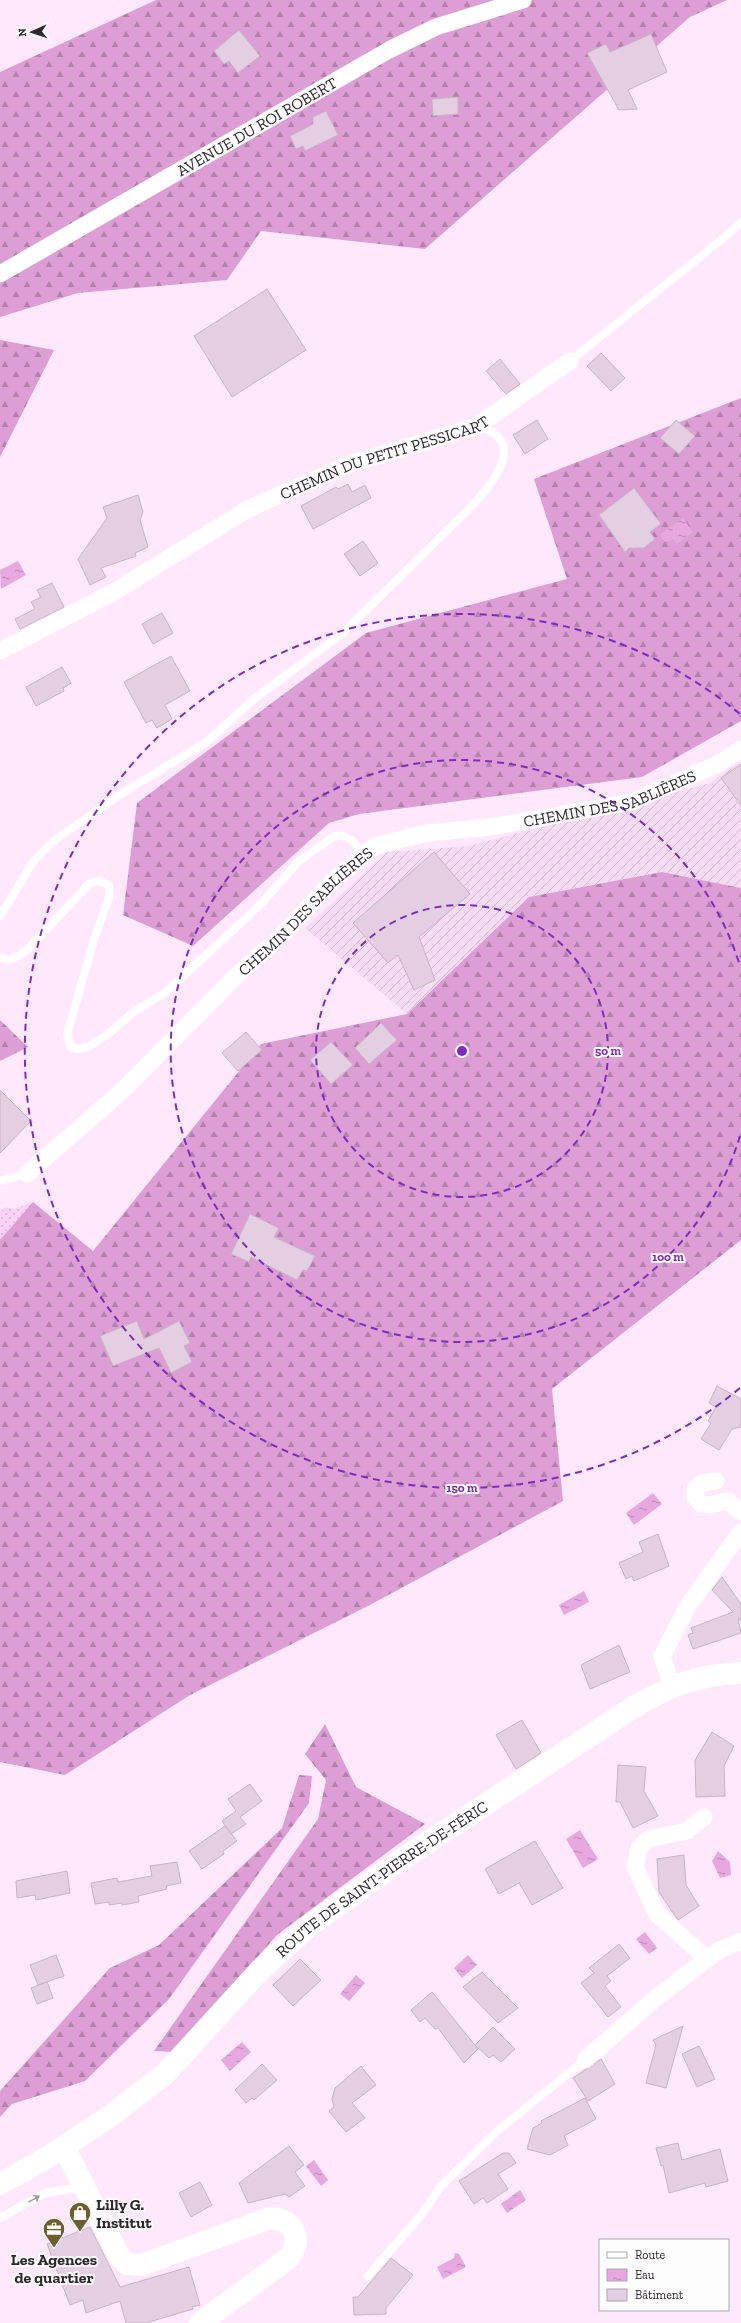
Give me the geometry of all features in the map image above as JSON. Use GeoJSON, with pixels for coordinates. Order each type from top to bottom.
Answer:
{"type":"FeatureCollection","features":[{"type":"Feature","properties":{"kind":"street","name":"AVENUE DU ROI ROBERT"},"geometry":{"type":"LineString","coordinates":[[0,274],[389,50],[436,27],[523,0]]}},
{"type":"Feature","properties":{"kind":"street","name":"CHEMIN DU PETIT PESSICART"},"geometry":{"type":"LineString","coordinates":[[0,651],[112,593],[248,509],[350,464],[477,426],[570,361]]}},
{"type":"Feature","properties":{"kind":"street","name":"CHEMIN DES SABLIÈRES"},"geometry":{"type":"LineString","coordinates":[[27,1174],[122,1091],[236,976],[280,937],[334,880],[375,846],[428,833],[490,827],[632,802],[718,764],[741,749]]}},
{"type":"Feature","properties":{"kind":"street"},"geometry":{"type":"LineString","coordinates":[[716,1481],[702,1484],[696,1489],[695,1497],[701,1504],[710,1505],[727,1501],[741,1512]]}},
{"type":"Feature","properties":{"kind":"street"},"geometry":{"type":"LineString","coordinates":[[672,1686],[662,1656],[688,1606],[741,1532]]}},
{"type":"Feature","properties":{"kind":"street","name":"ROUTE DE SAINT-PIERRE-DE-FÉRIC"},"geometry":{"type":"LineString","coordinates":[[0,2184],[64,2147],[109,2118],[166,2073],[261,1969],[309,1926],[462,1819],[636,1705],[672,1686],[716,1674],[741,1673]]}},
{"type":"Feature","properties":{"kind":"street"},"geometry":{"type":"LineString","coordinates":[[704,1817],[686,1831],[649,1839],[639,1848],[635,1867],[656,1914],[708,1959]]}},
{"type":"Feature","properties":{"kind":"street"},"geometry":{"type":"LineString","coordinates":[[585,2060],[656,1998],[720,1950],[741,1941]]}},
{"type":"Feature","properties":{"kind":"street"},"geometry":{"type":"LineString","coordinates":[[64,2147],[119,2256],[123,2261],[133,2265],[141,2265],[260,2220],[280,2218],[288,2222],[294,2230],[296,2240],[294,2251],[289,2258],[247,2291],[200,2323]]}},
{"type":"Feature","properties":{"kind":"lane","name":"CHEMIN DU PETIT PESSICART"},"geometry":{"type":"LineString","coordinates":[[570,361],[726,237],[741,222]]}},
{"type":"Feature","properties":{"kind":"lane"},"geometry":{"type":"LineString","coordinates":[[0,917],[33,862],[52,842],[121,794],[208,741],[254,699],[342,633],[471,507],[491,485],[501,466],[504,455],[503,445],[498,436],[489,430],[477,426]]}},
{"type":"Feature","properties":{"kind":"lane"},"geometry":{"type":"LineString","coordinates":[[0,957],[4,959],[15,958],[26,951],[90,883],[99,880],[109,885],[110,897],[94,940],[67,1034],[71,1046],[77,1049],[88,1047],[107,1035],[135,1011],[165,993],[260,905],[299,861],[324,843],[341,835],[353,841],[364,856]]}},
{"type":"Feature","properties":{"kind":"lane"},"geometry":{"type":"LineString","coordinates":[[0,1181],[27,1174]]}},
{"type":"Feature","properties":{"kind":"lane"},"geometry":{"type":"LineString","coordinates":[[368,2276],[422,2214],[441,2186],[496,2132],[585,2060]]}},
{"type":"Feature","properties":{"kind":"lane"},"geometry":{"type":"LineString","coordinates":[[0,2218],[45,2193],[85,2186]]}},
{"type":"Feature","properties":{"kind":"shaded area"},"geometry":{"type":"Polygon","coordinates":[[[741,762],[741,888],[662,872],[529,897],[407,1014],[305,928],[387,852],[469,846],[707,784],[741,762]]]}},
{"type":"Feature","properties":{"kind":"shaded area"},"geometry":{"type":"Polygon","coordinates":[[[33,1202],[0,1240],[0,1212],[5,1207],[14,1209],[33,1202]]]}},
{"type":"Feature","properties":{"kind":"green space"},"geometry":{"type":"Polygon","coordinates":[[[156,0],[727,0],[690,17],[425,249],[261,231],[227,280],[78,293],[0,317],[0,72],[156,0]]]}},
{"type":"Feature","properties":{"kind":"green space"},"geometry":{"type":"Polygon","coordinates":[[[0,340],[54,350],[0,457],[0,340]]]}},
{"type":"Feature","properties":{"kind":"green space"},"geometry":{"type":"Polygon","coordinates":[[[741,398],[741,721],[642,777],[359,814],[329,823],[193,946],[123,915],[137,803],[366,633],[567,579],[534,479],[741,398]]]}},
{"type":"Feature","properties":{"kind":"green space"},"geometry":{"type":"Polygon","coordinates":[[[662,872],[741,888],[741,1240],[552,1389],[563,1501],[366,1607],[190,1695],[65,1775],[0,1762],[0,1240],[33,1202],[93,1251],[261,1044],[407,1014],[529,897],[662,872]]]}},
{"type":"Feature","properties":{"kind":"green space"},"geometry":{"type":"Polygon","coordinates":[[[0,1020],[28,1047],[0,1061],[0,1020]]]}},
{"type":"Feature","properties":{"kind":"green space"},"geometry":{"type":"Polygon","coordinates":[[[325,1724],[356,1787],[425,1824],[277,1935],[173,2052],[154,2051],[318,1819],[326,1780],[305,1754],[325,1724]]]}},
{"type":"Feature","properties":{"kind":"green space"},"geometry":{"type":"Polygon","coordinates":[[[299,1775],[312,1776],[309,1803],[169,1999],[85,2081],[12,2104],[0,2117],[0,2091],[110,1968],[159,1945],[282,1828],[299,1775]]]}},
{"type":"Feature","properties":{"kind":"water"},"geometry":{"type":"Polygon","coordinates":[[[683,518],[693,532],[677,544],[673,539],[666,543],[660,535],[683,518]]]}},
{"type":"Feature","properties":{"kind":"water"},"geometry":{"type":"Polygon","coordinates":[[[18,561],[26,575],[1,589],[0,570],[18,561]]]}},
{"type":"Feature","properties":{"kind":"water"},"geometry":{"type":"Polygon","coordinates":[[[653,1493],[662,1504],[634,1525],[626,1513],[653,1493]]]}},
{"type":"Feature","properties":{"kind":"water"},"geometry":{"type":"Polygon","coordinates":[[[584,1591],[589,1602],[564,1615],[559,1605],[584,1591]]]}},
{"type":"Feature","properties":{"kind":"water"},"geometry":{"type":"Polygon","coordinates":[[[580,1830],[598,1859],[583,1868],[566,1839],[580,1830]]]}},
{"type":"Feature","properties":{"kind":"water"},"geometry":{"type":"Polygon","coordinates":[[[718,1851],[730,1862],[731,1875],[720,1878],[712,1861],[718,1851]]]}},
{"type":"Feature","properties":{"kind":"water"},"geometry":{"type":"Polygon","coordinates":[[[645,1932],[657,1948],[649,1954],[636,1939],[645,1932]]]}},
{"type":"Feature","properties":{"kind":"water"},"geometry":{"type":"Polygon","coordinates":[[[468,1955],[477,1965],[462,1978],[454,1968],[468,1955]]]}},
{"type":"Feature","properties":{"kind":"water"},"geometry":{"type":"Polygon","coordinates":[[[356,1975],[365,1983],[349,2001],[340,1994],[356,1975]]]}},
{"type":"Feature","properties":{"kind":"water"},"geometry":{"type":"Polygon","coordinates":[[[242,2042],[251,2052],[230,2071],[221,2060],[242,2042]]]}},
{"type":"Feature","properties":{"kind":"water"},"geometry":{"type":"Polygon","coordinates":[[[314,2160],[328,2180],[321,2186],[306,2166],[314,2160]]]}},
{"type":"Feature","properties":{"kind":"water"},"geometry":{"type":"Polygon","coordinates":[[[520,2190],[526,2200],[507,2213],[501,2204],[520,2190]]]}},
{"type":"Feature","properties":{"kind":"water"},"geometry":{"type":"Polygon","coordinates":[[[455,2253],[459,2254],[466,2267],[443,2279],[437,2267],[454,2258],[455,2253]]]}},
{"type":"Feature","properties":{"kind":"building"},"geometry":{"type":"Polygon","coordinates":[[[239,30],[260,56],[238,73],[229,61],[224,64],[214,51],[239,30]]]}},
{"type":"Feature","properties":{"kind":"building"},"geometry":{"type":"Polygon","coordinates":[[[651,34],[667,72],[628,90],[637,109],[619,110],[587,53],[606,44],[610,52],[651,34]]]}},
{"type":"Feature","properties":{"kind":"building"},"geometry":{"type":"Polygon","coordinates":[[[458,97],[458,114],[433,116],[432,99],[458,97]]]}},
{"type":"Feature","properties":{"kind":"building"},"geometry":{"type":"Polygon","coordinates":[[[326,111],[338,135],[305,151],[303,146],[296,149],[290,136],[313,124],[313,117],[326,111]]]}},
{"type":"Feature","properties":{"kind":"building"},"geometry":{"type":"Polygon","coordinates":[[[267,289],[306,350],[232,397],[194,336],[267,289]]]}},
{"type":"Feature","properties":{"kind":"building"},"geometry":{"type":"Polygon","coordinates":[[[601,353],[625,378],[611,391],[587,366],[601,353]]]}},
{"type":"Feature","properties":{"kind":"building"},"geometry":{"type":"Polygon","coordinates":[[[500,359],[520,384],[506,394],[486,371],[500,359]]]}},
{"type":"Feature","properties":{"kind":"building"},"geometry":{"type":"Polygon","coordinates":[[[537,420],[548,439],[525,454],[513,435],[537,420]]]}},
{"type":"Feature","properties":{"kind":"building"},"geometry":{"type":"Polygon","coordinates":[[[676,420],[695,436],[679,454],[660,438],[676,420]]]}},
{"type":"Feature","properties":{"kind":"building"},"geometry":{"type":"Polygon","coordinates":[[[348,484],[352,492],[365,485],[371,498],[313,529],[301,506],[336,487],[338,489],[348,484]]]}},
{"type":"Feature","properties":{"kind":"building"},"geometry":{"type":"Polygon","coordinates":[[[634,488],[661,524],[650,532],[655,539],[644,548],[629,548],[625,552],[599,515],[634,488]]]}},
{"type":"Feature","properties":{"kind":"building"},"geometry":{"type":"Polygon","coordinates":[[[138,495],[143,512],[140,520],[148,547],[135,553],[136,556],[101,568],[106,577],[90,585],[78,559],[107,518],[103,507],[138,495]]]}},
{"type":"Feature","properties":{"kind":"building"},"geometry":{"type":"Polygon","coordinates":[[[363,541],[378,563],[360,576],[344,554],[363,541]]]}},
{"type":"Feature","properties":{"kind":"building"},"geometry":{"type":"Polygon","coordinates":[[[52,583],[64,607],[20,629],[15,619],[35,609],[31,602],[41,597],[37,590],[52,583]]]}},
{"type":"Feature","properties":{"kind":"building"},"geometry":{"type":"Polygon","coordinates":[[[162,613],[173,633],[153,644],[142,624],[162,613]]]}},
{"type":"Feature","properties":{"kind":"building"},"geometry":{"type":"Polygon","coordinates":[[[171,656],[190,691],[165,705],[172,719],[157,728],[152,720],[146,723],[124,682],[171,656]]]}},
{"type":"Feature","properties":{"kind":"building"},"geometry":{"type":"Polygon","coordinates":[[[62,667],[71,683],[63,688],[64,691],[36,706],[26,687],[62,667]]]}},
{"type":"Feature","properties":{"kind":"building"},"geometry":{"type":"Polygon","coordinates":[[[741,764],[741,806],[721,778],[741,764]]]}},
{"type":"Feature","properties":{"kind":"building"},"geometry":{"type":"Polygon","coordinates":[[[434,852],[470,894],[419,937],[435,980],[414,990],[398,955],[388,963],[353,923],[434,852]]]}},
{"type":"Feature","properties":{"kind":"building"},"geometry":{"type":"Polygon","coordinates":[[[381,1023],[397,1040],[369,1064],[355,1048],[381,1023]]]}},
{"type":"Feature","properties":{"kind":"building"},"geometry":{"type":"Polygon","coordinates":[[[246,1032],[262,1050],[238,1071],[222,1053],[246,1032]]]}},
{"type":"Feature","properties":{"kind":"building"},"geometry":{"type":"Polygon","coordinates":[[[331,1042],[353,1065],[331,1084],[310,1060],[331,1042]]]}},
{"type":"Feature","properties":{"kind":"building"},"geometry":{"type":"Polygon","coordinates":[[[0,1090],[31,1121],[0,1153],[0,1090]]]}},
{"type":"Feature","properties":{"kind":"building"},"geometry":{"type":"Polygon","coordinates":[[[250,1214],[279,1228],[274,1237],[315,1256],[307,1271],[303,1270],[297,1280],[251,1257],[249,1262],[231,1254],[250,1214]]]}},
{"type":"Feature","properties":{"kind":"building"},"geometry":{"type":"Polygon","coordinates":[[[137,1321],[144,1339],[179,1321],[190,1343],[184,1346],[192,1362],[171,1373],[159,1348],[113,1366],[100,1336],[137,1321]]]}},
{"type":"Feature","properties":{"kind":"building"},"geometry":{"type":"Polygon","coordinates":[[[717,1386],[741,1399],[741,1427],[732,1429],[719,1450],[701,1439],[711,1423],[708,1421],[716,1407],[709,1403],[717,1386]]]}},
{"type":"Feature","properties":{"kind":"building"},"geometry":{"type":"Polygon","coordinates":[[[658,1534],[669,1566],[634,1581],[632,1576],[626,1579],[619,1563],[643,1552],[639,1542],[658,1534]]]}},
{"type":"Feature","properties":{"kind":"building"},"geometry":{"type":"Polygon","coordinates":[[[722,1577],[741,1604],[741,1621],[738,1618],[741,1633],[693,1649],[688,1635],[693,1633],[691,1628],[733,1612],[712,1590],[722,1577]]]}},
{"type":"Feature","properties":{"kind":"building"},"geometry":{"type":"Polygon","coordinates":[[[619,1645],[630,1672],[590,1689],[581,1665],[619,1645]]]}},
{"type":"Feature","properties":{"kind":"building"},"geometry":{"type":"Polygon","coordinates":[[[522,1720],[541,1753],[516,1769],[496,1735],[522,1720]]]}},
{"type":"Feature","properties":{"kind":"building"},"geometry":{"type":"Polygon","coordinates":[[[712,1732],[734,1746],[724,1766],[725,1796],[696,1797],[695,1760],[712,1732]]]}},
{"type":"Feature","properties":{"kind":"building"},"geometry":{"type":"Polygon","coordinates":[[[618,1765],[646,1767],[644,1791],[658,1816],[633,1828],[620,1802],[616,1802],[618,1765]]]}},
{"type":"Feature","properties":{"kind":"building"},"geometry":{"type":"Polygon","coordinates":[[[250,1784],[262,1801],[240,1817],[246,1824],[231,1834],[222,1821],[236,1811],[228,1799],[250,1784]]]}},
{"type":"Feature","properties":{"kind":"building"},"geometry":{"type":"Polygon","coordinates":[[[225,1826],[237,1841],[223,1851],[224,1854],[202,1869],[189,1851],[225,1826]]]}},
{"type":"Feature","properties":{"kind":"building"},"geometry":{"type":"Polygon","coordinates":[[[535,1841],[563,1888],[532,1905],[519,1883],[499,1894],[485,1869],[535,1841]]]}},
{"type":"Feature","properties":{"kind":"building"},"geometry":{"type":"Polygon","coordinates":[[[684,1855],[686,1885],[699,1906],[678,1920],[659,1892],[657,1859],[684,1855]]]}},
{"type":"Feature","properties":{"kind":"building"},"geometry":{"type":"Polygon","coordinates":[[[177,1862],[181,1883],[166,1886],[167,1889],[138,1896],[139,1902],[122,1905],[122,1903],[109,1905],[109,1902],[95,1904],[91,1883],[117,1878],[118,1882],[152,1876],[150,1866],[177,1862]]]}},
{"type":"Feature","properties":{"kind":"building"},"geometry":{"type":"Polygon","coordinates":[[[67,1871],[70,1893],[36,1900],[35,1895],[17,1898],[16,1881],[67,1871]]]}},
{"type":"Feature","properties":{"kind":"building"},"geometry":{"type":"Polygon","coordinates":[[[619,1944],[630,1958],[607,1976],[611,1981],[605,1986],[621,2007],[608,2017],[581,1983],[594,1973],[589,1968],[619,1944]]]}},
{"type":"Feature","properties":{"kind":"building"},"geometry":{"type":"Polygon","coordinates":[[[56,1955],[64,1976],[38,1985],[30,1965],[56,1955]]]}},
{"type":"Feature","properties":{"kind":"building"},"geometry":{"type":"Polygon","coordinates":[[[300,1959],[321,1980],[293,2006],[273,1985],[300,1959]]]}},
{"type":"Feature","properties":{"kind":"building"},"geometry":{"type":"Polygon","coordinates":[[[482,1972],[518,2008],[498,2023],[463,1987],[482,1972]]]}},
{"type":"Feature","properties":{"kind":"building"},"geometry":{"type":"Polygon","coordinates":[[[47,1982],[53,1998],[37,2004],[31,1988],[47,1982]]]}},
{"type":"Feature","properties":{"kind":"building"},"geometry":{"type":"Polygon","coordinates":[[[432,1992],[478,2049],[464,2063],[438,2028],[435,2029],[425,2018],[420,2022],[411,2010],[432,1992]]]}},
{"type":"Feature","properties":{"kind":"building"},"geometry":{"type":"Polygon","coordinates":[[[683,2026],[666,2088],[646,2083],[656,2045],[653,2040],[683,2026]]]}},
{"type":"Feature","properties":{"kind":"building"},"geometry":{"type":"Polygon","coordinates":[[[493,2027],[515,2049],[501,2062],[493,2055],[489,2058],[475,2045],[493,2027]]]}},
{"type":"Feature","properties":{"kind":"building"},"geometry":{"type":"Polygon","coordinates":[[[699,2046],[715,2079],[697,2087],[682,2054],[699,2046]]]}},
{"type":"Feature","properties":{"kind":"building"},"geometry":{"type":"Polygon","coordinates":[[[601,2059],[615,2084],[588,2101],[573,2078],[601,2059]]]}},
{"type":"Feature","properties":{"kind":"building"},"geometry":{"type":"Polygon","coordinates":[[[262,2064],[277,2080],[254,2100],[252,2098],[246,2103],[235,2090],[262,2064]]]}},
{"type":"Feature","properties":{"kind":"building"},"geometry":{"type":"Polygon","coordinates":[[[361,2066],[376,2085],[352,2103],[365,2118],[346,2132],[329,2111],[334,2107],[332,2099],[335,2088],[361,2066]]]}},
{"type":"Feature","properties":{"kind":"building"},"geometry":{"type":"Polygon","coordinates":[[[585,2098],[596,2119],[564,2136],[568,2145],[550,2155],[527,2149],[533,2128],[542,2123],[541,2121],[585,2098]]]}},
{"type":"Feature","properties":{"kind":"building"},"geometry":{"type":"Polygon","coordinates":[[[678,2143],[682,2160],[720,2149],[728,2181],[706,2187],[705,2183],[669,2193],[663,2165],[661,2166],[656,2148],[678,2143]]]}},
{"type":"Feature","properties":{"kind":"building"},"geometry":{"type":"Polygon","coordinates":[[[289,2146],[304,2165],[295,2172],[305,2186],[289,2197],[285,2194],[248,2203],[239,2183],[289,2146]]]}},
{"type":"Feature","properties":{"kind":"building"},"geometry":{"type":"Polygon","coordinates":[[[503,2153],[509,2153],[516,2163],[498,2174],[508,2189],[487,2203],[483,2198],[474,2204],[459,2181],[503,2153]]]}},
{"type":"Feature","properties":{"kind":"building"},"geometry":{"type":"Polygon","coordinates":[[[200,2182],[212,2205],[191,2217],[179,2193],[200,2182]]]}},
{"type":"Feature","properties":{"kind":"building"},"geometry":{"type":"Polygon","coordinates":[[[90,2227],[120,2287],[189,2267],[200,2305],[192,2307],[193,2309],[146,2323],[126,2323],[120,2301],[86,2313],[83,2300],[70,2305],[47,2244],[90,2227]]]}},
{"type":"Feature","properties":{"kind":"building"},"geometry":{"type":"Polygon","coordinates":[[[391,2258],[413,2275],[386,2308],[386,2314],[354,2315],[353,2297],[358,2297],[391,2258]]]}},
{"type":"Feature","properties":{"kind":"place","name":"Lilly G. Institut"},"geometry":{"type":"Point","coordinates":[80,2232]}},
{"type":"Feature","properties":{"kind":"place","name":"Les Agences de quartier"},"geometry":{"type":"Point","coordinates":[54,2248]}}]}
